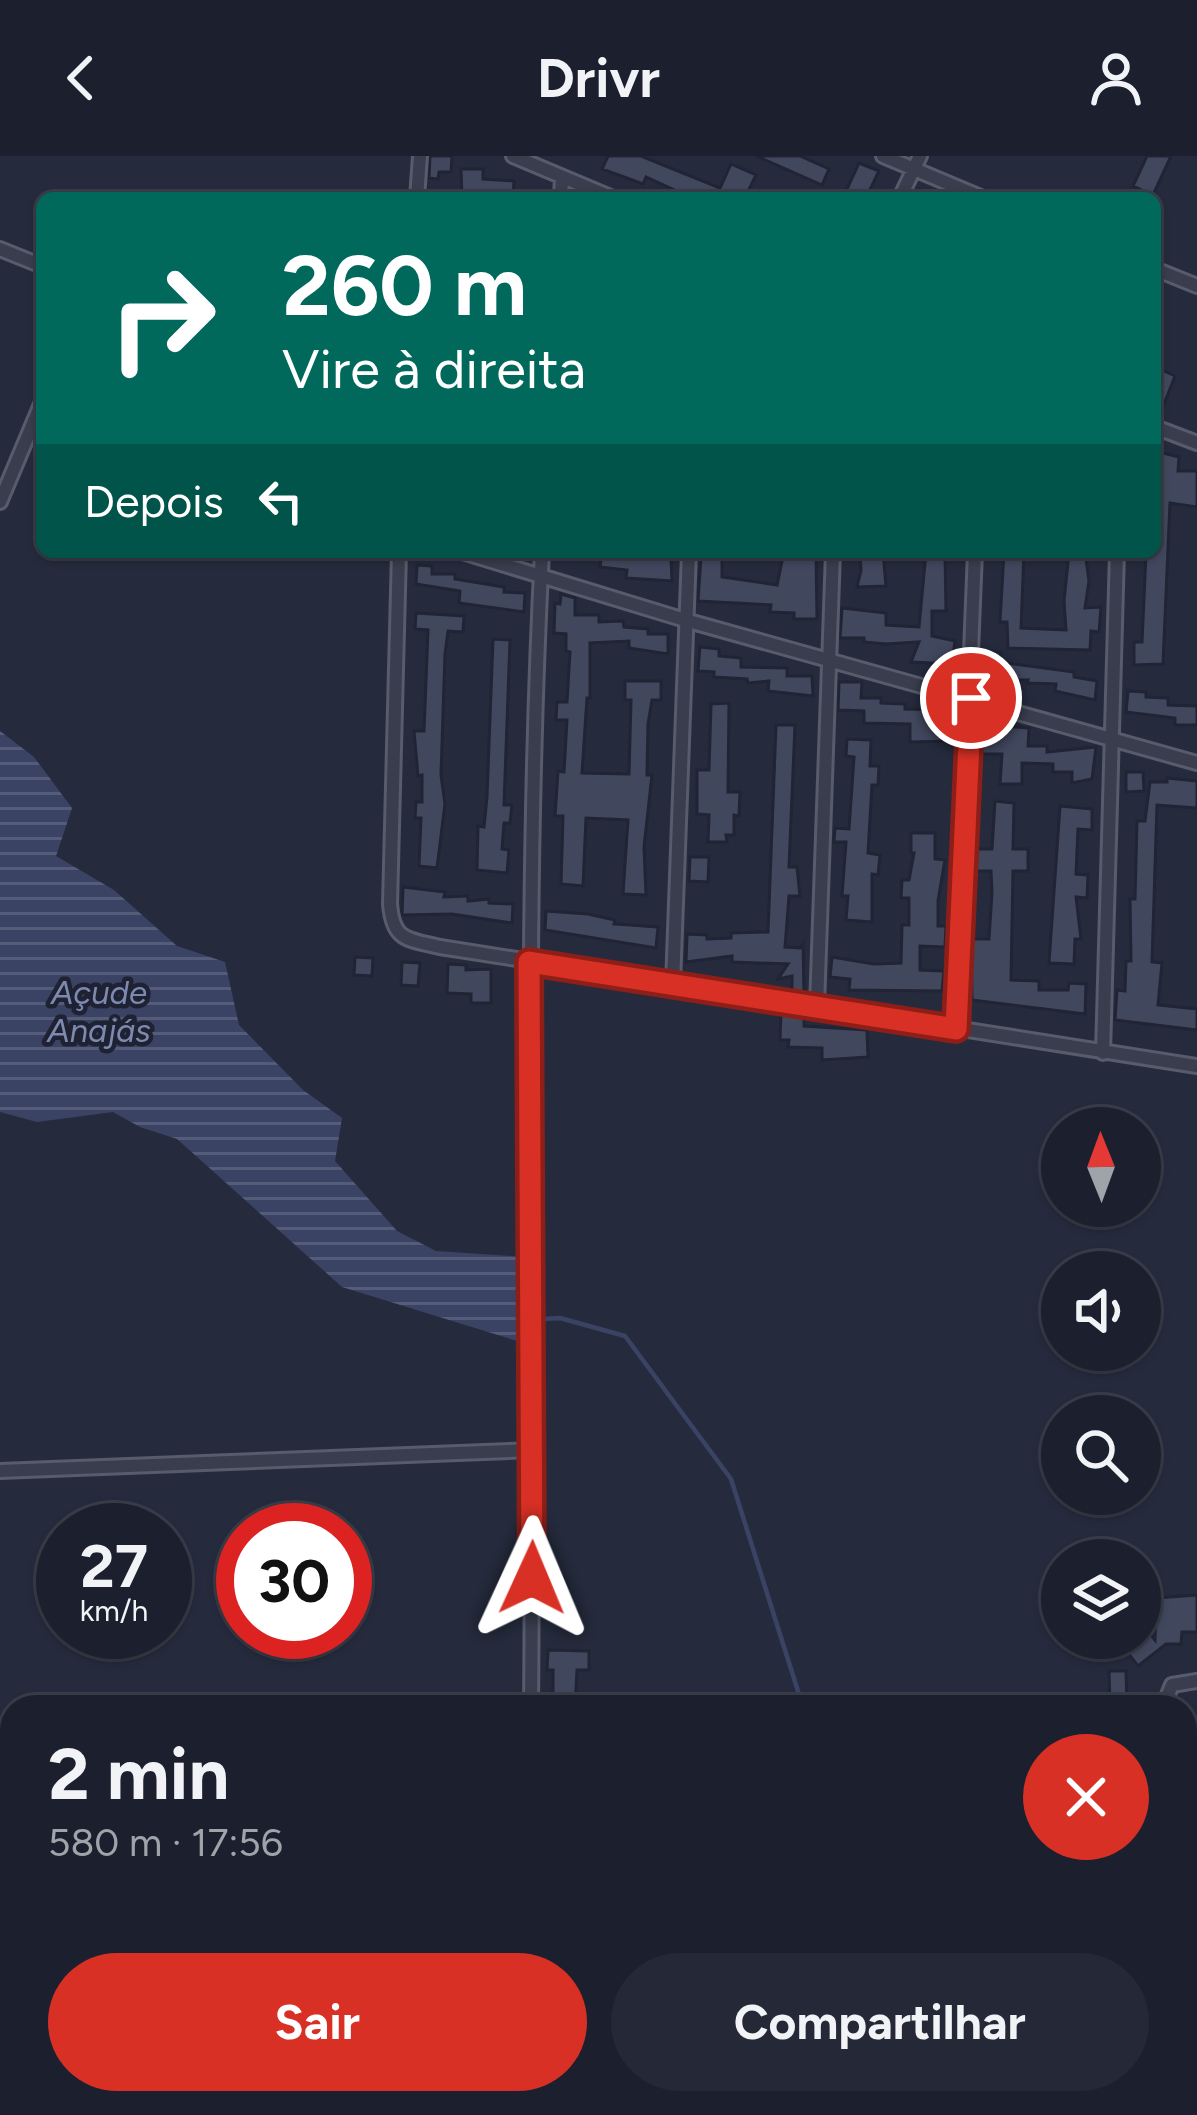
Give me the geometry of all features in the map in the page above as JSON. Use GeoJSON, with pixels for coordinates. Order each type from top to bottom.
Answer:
{"type":"FeatureCollection","features":[{"type":"Feature","properties":{"kind":"street"},"geometry":{"type":"LineString","coordinates":[[418,192],[420,156]]}},
{"type":"Feature","properties":{"kind":"street"},"geometry":{"type":"LineString","coordinates":[[513,156],[598,192]]}},
{"type":"Feature","properties":{"kind":"street"},"geometry":{"type":"LineString","coordinates":[[883,156],[917,163],[972,192]]}},
{"type":"Feature","properties":{"kind":"street"},"geometry":{"type":"LineString","coordinates":[[903,192],[917,163]]}},
{"type":"Feature","properties":{"kind":"street"},"geometry":{"type":"LineString","coordinates":[[561,192],[562,177]]}},
{"type":"Feature","properties":{"kind":"street"},"geometry":{"type":"LineString","coordinates":[[0,249],[36,264]]}},
{"type":"Feature","properties":{"kind":"street"},"geometry":{"type":"LineString","coordinates":[[1161,271],[1197,286]]}},
{"type":"Feature","properties":{"kind":"street"},"geometry":{"type":"LineString","coordinates":[[0,502],[36,416]]}},
{"type":"Feature","properties":{"kind":"street"},"geometry":{"type":"LineString","coordinates":[[1161,429],[1197,443]]}},
{"type":"Feature","properties":{"kind":"street"},"geometry":{"type":"LineString","coordinates":[[399,558],[391,925],[398,935],[529,962],[1197,1066]]}},
{"type":"Feature","properties":{"kind":"street"},"geometry":{"type":"LineString","coordinates":[[484,558],[685,620],[1197,764]]}},
{"type":"Feature","properties":{"kind":"street"},"geometry":{"type":"LineString","coordinates":[[531,1695],[529,962],[542,558]]}},
{"type":"Feature","properties":{"kind":"street"},"geometry":{"type":"LineString","coordinates":[[673,984],[689,558]]}},
{"type":"Feature","properties":{"kind":"street"},"geometry":{"type":"LineString","coordinates":[[817,1006],[833,558]]}},
{"type":"Feature","properties":{"kind":"street"},"geometry":{"type":"LineString","coordinates":[[956,1029],[975,558]]}},
{"type":"Feature","properties":{"kind":"street"},"geometry":{"type":"LineString","coordinates":[[1103,1053],[1117,558]]}},
{"type":"Feature","properties":{"kind":"street"},"geometry":{"type":"LineString","coordinates":[[0,1472],[533,1450]]}},
{"type":"Feature","properties":{"kind":"street"},"geometry":{"type":"LineString","coordinates":[[1168,1695],[1172,1685],[1197,1681]]}},
{"type":"Feature","properties":{"kind":"water","name":"Açude Anajás"},"geometry":{"type":"Polygon","coordinates":[[[0,731],[34,757],[72,808],[56,856],[114,890],[177,946],[225,962],[239,1025],[303,1090],[342,1118],[335,1161],[397,1231],[436,1251],[525,1257],[517,1341],[342,1287],[177,1139],[113,1112],[37,1122],[0,1112],[0,731]]]}},
{"type":"Feature","properties":{"kind":"building"},"geometry":{"type":"Polygon","coordinates":[[[430,156],[452,156],[451,172],[429,178],[430,156]]]}},
{"type":"Feature","properties":{"kind":"building"},"geometry":{"type":"Polygon","coordinates":[[[608,156],[641,156],[720,188],[731,164],[756,175],[748,192],[679,192],[646,177],[643,184],[602,169],[608,156]]]}},
{"type":"Feature","properties":{"kind":"building"},"geometry":{"type":"Polygon","coordinates":[[[756,156],[800,156],[829,169],[822,185],[756,156]]]}},
{"type":"Feature","properties":{"kind":"building"},"geometry":{"type":"Polygon","coordinates":[[[1147,156],[1171,156],[1154,192],[1133,186],[1147,156]]]}},
{"type":"Feature","properties":{"kind":"building"},"geometry":{"type":"Polygon","coordinates":[[[859,163],[879,171],[869,192],[846,192],[859,163]]]}},
{"type":"Feature","properties":{"kind":"building"},"geometry":{"type":"Polygon","coordinates":[[[461,169],[483,169],[483,179],[514,181],[513,192],[462,192],[461,169]]]}},
{"type":"Feature","properties":{"kind":"building"},"geometry":{"type":"Polygon","coordinates":[[[1161,370],[1175,376],[1161,412],[1161,370]]]}},
{"type":"Feature","properties":{"kind":"building"},"geometry":{"type":"Polygon","coordinates":[[[1161,452],[1179,457],[1178,471],[1197,471],[1197,507],[1170,503],[1163,664],[1134,665],[1134,642],[1142,642],[1146,558],[1161,558],[1161,452]]]}},
{"type":"Feature","properties":{"kind":"building"},"geometry":{"type":"Polygon","coordinates":[[[601,558],[671,558],[672,581],[626,578],[627,570],[600,567],[601,558]]]}},
{"type":"Feature","properties":{"kind":"building"},"geometry":{"type":"Polygon","coordinates":[[[701,558],[722,558],[722,577],[777,585],[783,558],[816,558],[817,619],[770,612],[771,605],[698,601],[701,558]]]}},
{"type":"Feature","properties":{"kind":"building"},"geometry":{"type":"Polygon","coordinates":[[[860,558],[884,558],[886,586],[857,587],[860,558]]]}},
{"type":"Feature","properties":{"kind":"building"},"geometry":{"type":"Polygon","coordinates":[[[925,558],[945,558],[946,611],[932,611],[932,636],[955,641],[952,664],[911,662],[919,642],[886,644],[840,638],[842,608],[886,613],[886,625],[919,627],[925,558]]]}},
{"type":"Feature","properties":{"kind":"building"},"geometry":{"type":"Polygon","coordinates":[[[1004,558],[1024,558],[1021,628],[1066,630],[1068,558],[1086,558],[1085,608],[1101,607],[1099,632],[1091,631],[1090,650],[1008,648],[1007,622],[1000,622],[1004,558]]]}},
{"type":"Feature","properties":{"kind":"building"},"geometry":{"type":"Polygon","coordinates":[[[417,565],[432,566],[432,574],[455,574],[455,579],[525,593],[524,612],[459,603],[460,591],[416,584],[417,565]]]}},
{"type":"Feature","properties":{"kind":"building"},"geometry":{"type":"Polygon","coordinates":[[[561,594],[575,598],[575,615],[599,615],[599,622],[623,621],[624,627],[648,629],[648,634],[668,634],[668,654],[629,648],[629,641],[590,643],[582,773],[629,774],[631,700],[625,700],[625,681],[661,681],[661,700],[652,700],[648,724],[647,775],[652,775],[644,847],[646,895],[623,894],[628,820],[586,818],[583,886],[561,884],[563,816],[555,816],[567,720],[556,720],[557,702],[567,702],[570,652],[566,651],[566,634],[554,633],[555,603],[560,604],[561,594]]]}},
{"type":"Feature","properties":{"kind":"building"},"geometry":{"type":"Polygon","coordinates":[[[416,613],[464,616],[463,632],[448,631],[445,654],[441,775],[445,804],[437,868],[419,866],[421,818],[415,818],[416,802],[422,802],[422,775],[418,776],[414,731],[424,731],[428,630],[415,629],[416,613]]]}},
{"type":"Feature","properties":{"kind":"building"},"geometry":{"type":"Polygon","coordinates":[[[493,639],[510,640],[504,805],[512,805],[510,823],[504,823],[502,849],[509,850],[507,873],[477,870],[478,826],[484,827],[487,797],[493,639]]]}},
{"type":"Feature","properties":{"kind":"building"},"geometry":{"type":"Polygon","coordinates":[[[700,647],[719,649],[719,656],[741,658],[741,667],[787,668],[787,676],[812,676],[813,696],[768,691],[769,681],[748,683],[747,679],[698,671],[700,647]]]}},
{"type":"Feature","properties":{"kind":"building"},"geometry":{"type":"Polygon","coordinates":[[[985,652],[1000,652],[1000,662],[1074,672],[1074,677],[1097,681],[1095,700],[1055,691],[1056,684],[982,673],[985,652]]]}},
{"type":"Feature","properties":{"kind":"building"},"geometry":{"type":"Polygon","coordinates":[[[839,682],[862,682],[861,698],[905,704],[905,709],[951,710],[952,741],[910,742],[910,724],[864,723],[864,711],[838,710],[839,682]]]}},
{"type":"Feature","properties":{"kind":"building"},"geometry":{"type":"Polygon","coordinates":[[[1128,691],[1168,698],[1168,705],[1197,706],[1197,725],[1175,725],[1175,718],[1126,712],[1128,691]]]}},
{"type":"Feature","properties":{"kind":"building"},"geometry":{"type":"Polygon","coordinates":[[[729,703],[728,792],[740,792],[739,816],[734,815],[734,835],[726,835],[727,842],[708,842],[709,815],[697,814],[697,770],[709,770],[711,704],[729,703]]]}},
{"type":"Feature","properties":{"kind":"building"},"geometry":{"type":"Polygon","coordinates":[[[979,718],[998,718],[1000,726],[1029,728],[1028,746],[1047,746],[1047,752],[1096,747],[1092,779],[1072,783],[1072,772],[1053,772],[1053,764],[1022,763],[1022,784],[1000,784],[1002,754],[979,754],[979,718]]]}},
{"type":"Feature","properties":{"kind":"building"},"geometry":{"type":"Polygon","coordinates":[[[776,725],[795,725],[789,867],[797,867],[800,896],[789,896],[785,947],[803,944],[804,994],[792,992],[792,976],[778,979],[788,964],[732,962],[732,956],[686,962],[687,934],[707,935],[707,939],[768,932],[776,725]]]}},
{"type":"Feature","properties":{"kind":"building"},"geometry":{"type":"Polygon","coordinates":[[[847,739],[871,740],[870,766],[879,766],[878,785],[872,785],[868,853],[880,855],[878,875],[872,874],[872,922],[846,920],[848,896],[842,896],[846,842],[834,842],[835,828],[849,829],[854,757],[846,756],[847,739]]]}},
{"type":"Feature","properties":{"kind":"building"},"geometry":{"type":"Polygon","coordinates":[[[1126,772],[1143,772],[1144,791],[1126,792],[1126,772]]]}},
{"type":"Feature","properties":{"kind":"building"},"geometry":{"type":"Polygon","coordinates":[[[1167,778],[1197,781],[1197,808],[1157,805],[1152,962],[1162,963],[1158,1005],[1197,1009],[1197,1030],[1115,1020],[1117,990],[1125,991],[1126,961],[1131,961],[1130,899],[1135,899],[1137,821],[1145,821],[1150,782],[1167,782],[1167,778]]]}},
{"type":"Feature","properties":{"kind":"building"},"geometry":{"type":"Polygon","coordinates":[[[995,801],[1014,803],[1013,849],[1028,849],[1028,871],[1013,871],[1011,980],[1039,981],[1039,990],[1068,990],[1069,983],[1086,984],[1085,1014],[972,1000],[971,939],[989,939],[992,893],[991,871],[973,871],[974,849],[992,849],[995,801]]]}},
{"type":"Feature","properties":{"kind":"building"},"geometry":{"type":"Polygon","coordinates":[[[1060,806],[1092,809],[1092,830],[1078,829],[1076,874],[1088,875],[1087,898],[1076,897],[1081,939],[1075,939],[1074,964],[1049,963],[1060,806]]]}},
{"type":"Feature","properties":{"kind":"building"},"geometry":{"type":"Polygon","coordinates":[[[911,833],[935,833],[935,859],[945,860],[938,926],[946,926],[945,947],[920,946],[920,970],[944,971],[942,991],[849,990],[850,979],[830,977],[832,957],[901,963],[902,925],[909,925],[909,898],[901,898],[902,880],[909,880],[914,853],[911,833]]]}},
{"type":"Feature","properties":{"kind":"building"},"geometry":{"type":"Polygon","coordinates":[[[690,857],[709,857],[708,882],[689,881],[690,857]]]}},
{"type":"Feature","properties":{"kind":"building"},"geometry":{"type":"Polygon","coordinates":[[[403,887],[445,892],[444,897],[468,896],[468,901],[513,904],[512,923],[452,914],[402,915],[403,887]]]}},
{"type":"Feature","properties":{"kind":"building"},"geometry":{"type":"Polygon","coordinates":[[[546,911],[658,927],[656,948],[545,930],[546,911]]]}},
{"type":"Feature","properties":{"kind":"building"},"geometry":{"type":"Polygon","coordinates":[[[355,957],[373,958],[372,976],[354,975],[355,957]]]}},
{"type":"Feature","properties":{"kind":"building"},"geometry":{"type":"Polygon","coordinates":[[[402,962],[420,963],[418,986],[401,985],[402,962]]]}},
{"type":"Feature","properties":{"kind":"building"},"geometry":{"type":"Polygon","coordinates":[[[448,964],[466,965],[466,970],[491,969],[491,1003],[471,1003],[471,994],[447,993],[448,964]]]}},
{"type":"Feature","properties":{"kind":"building"},"geometry":{"type":"Polygon","coordinates":[[[781,1011],[804,1015],[804,1026],[867,1030],[868,1057],[822,1060],[822,1048],[788,1047],[789,1040],[780,1040],[781,1011]]]}},
{"type":"Feature","properties":{"kind":"building"},"geometry":{"type":"Polygon","coordinates":[[[1197,1595],[1197,1632],[1182,1632],[1181,1644],[1161,1648],[1161,1598],[1197,1595]]]}},
{"type":"Feature","properties":{"kind":"building"},"geometry":{"type":"Polygon","coordinates":[[[548,1650],[589,1651],[589,1670],[577,1670],[576,1695],[553,1695],[553,1670],[547,1670],[548,1650]]]}},
{"type":"Feature","properties":{"kind":"building"},"geometry":{"type":"Polygon","coordinates":[[[1109,1671],[1126,1671],[1127,1695],[1110,1695],[1109,1671]]]}},
{"type":"Feature","properties":{"kind":"waterway"},"geometry":{"type":"LineString","coordinates":[[522,1320],[560,1318],[625,1336],[731,1479],[799,1695]]}},
{"type":"Feature","properties":{"kind":"route"},"geometry":{"type":"LineString","coordinates":[[532,1578],[529,962],[956,1029],[971,698]]}}]}
